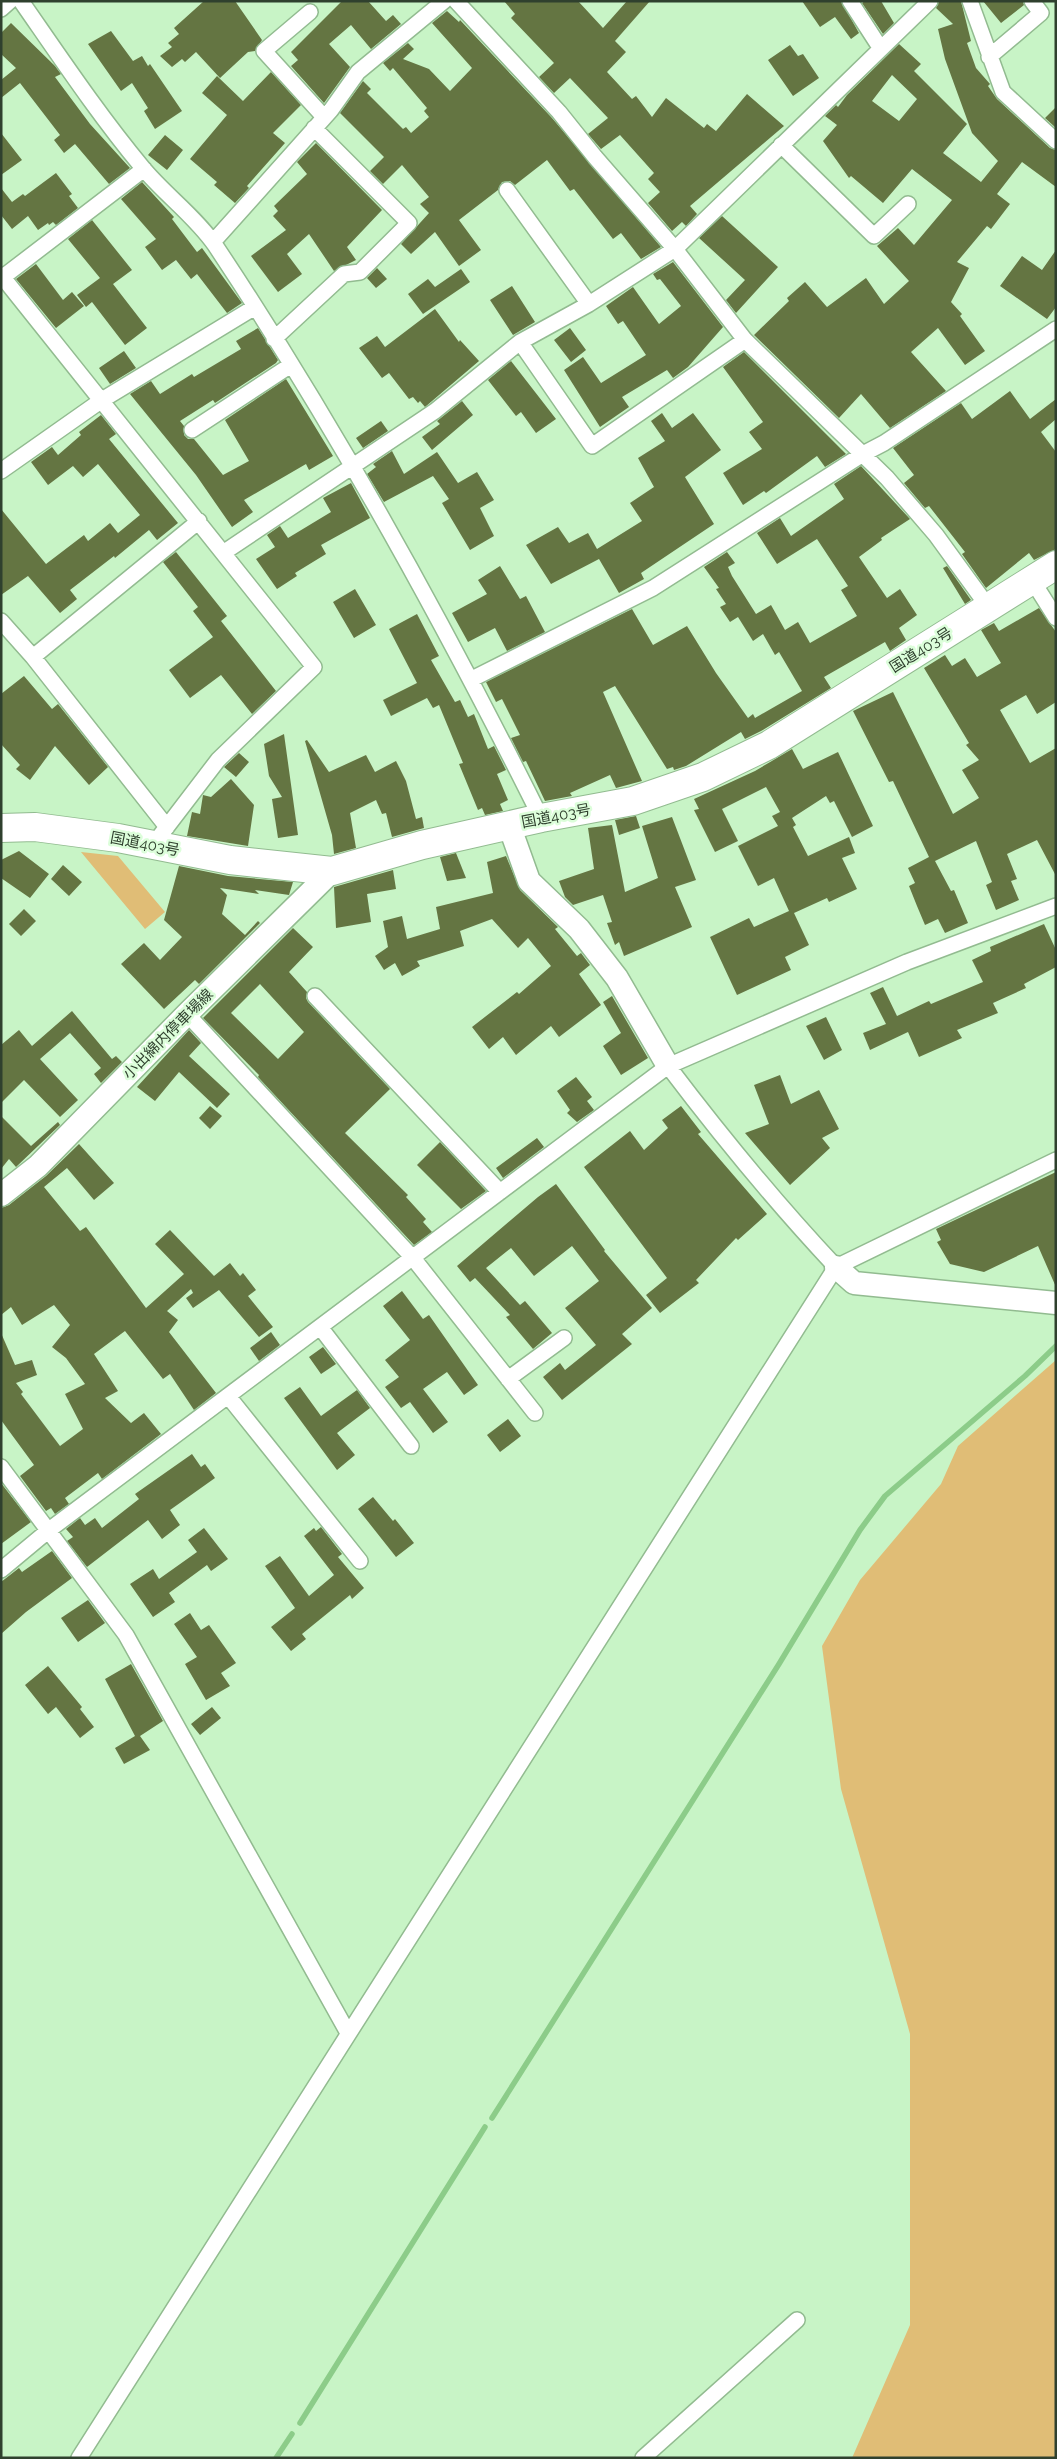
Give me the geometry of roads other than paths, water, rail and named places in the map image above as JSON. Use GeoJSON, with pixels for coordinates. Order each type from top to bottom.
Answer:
{"type":"FeatureCollection","features":[{"type":"Feature","properties":{"kind":"highway","name":"国道403号"},"geometry":{"type":"LineString","coordinates":[[1,828],[35,827],[118,838],[160,836],[230,860],[332,871],[422,845],[541,818],[633,801],[703,777],[769,745],[1056,565]]}},
{"type":"Feature","properties":{"kind":"street"},"geometry":{"type":"LineString","coordinates":[[1,9],[10,1]]}},
{"type":"Feature","properties":{"kind":"street"},"geometry":{"type":"LineString","coordinates":[[21,1],[101,116],[144,169],[213,242],[255,307],[354,467],[472,679],[541,818]]}},
{"type":"Feature","properties":{"kind":"street"},"geometry":{"type":"LineString","coordinates":[[213,242],[319,123],[358,72],[444,1]]}},
{"type":"Feature","properties":{"kind":"street"},"geometry":{"type":"LineString","coordinates":[[456,1],[559,112],[594,157],[675,249],[744,340],[863,454],[936,535],[989,608]]}},
{"type":"Feature","properties":{"kind":"street"},"geometry":{"type":"LineString","coordinates":[[850,1],[881,49]]}},
{"type":"Feature","properties":{"kind":"street"},"geometry":{"type":"LineString","coordinates":[[224,553],[435,411],[520,342],[589,304],[675,249],[930,1]]}},
{"type":"Feature","properties":{"kind":"street"},"geometry":{"type":"LineString","coordinates":[[970,1],[1003,92],[1056,141]]}},
{"type":"Feature","properties":{"kind":"street"},"geometry":{"type":"LineString","coordinates":[[989,57],[1040,12],[1032,1]]}},
{"type":"Feature","properties":{"kind":"street"},"geometry":{"type":"LineString","coordinates":[[274,339],[344,274],[360,272],[409,223],[319,123],[264,51],[310,12]]}},
{"type":"Feature","properties":{"kind":"street"},"geometry":{"type":"LineString","coordinates":[[781,145],[874,236],[908,204]]}},
{"type":"Feature","properties":{"kind":"street"},"geometry":{"type":"LineString","coordinates":[[1,621],[33,657],[160,836],[218,760],[314,667],[2,276],[144,169]]}},
{"type":"Feature","properties":{"kind":"street"},"geometry":{"type":"LineString","coordinates":[[507,190],[589,304]]}},
{"type":"Feature","properties":{"kind":"street"},"geometry":{"type":"LineString","coordinates":[[1,471],[102,400],[255,307]]}},
{"type":"Feature","properties":{"kind":"street"},"geometry":{"type":"LineString","coordinates":[[472,679],[653,588],[863,454],[884,443],[1056,329]]}},
{"type":"Feature","properties":{"kind":"street"},"geometry":{"type":"LineString","coordinates":[[520,342],[592,446],[744,340]]}},
{"type":"Feature","properties":{"kind":"street"},"geometry":{"type":"LineString","coordinates":[[192,430],[291,366]]}},
{"type":"Feature","properties":{"kind":"street"},"geometry":{"type":"LineString","coordinates":[[33,657],[198,521]]}},
{"type":"Feature","properties":{"kind":"street"},"geometry":{"type":"LineString","coordinates":[[1032,580],[1056,618]]}},
{"type":"Feature","properties":{"kind":"street"},"geometry":{"type":"LineString","coordinates":[[509,825],[529,881],[579,929],[617,978],[668,1066],[720,1134],[779,1205],[836,1267],[854,1283],[1056,1303]]}},
{"type":"Feature","properties":{"kind":"street","name":"小出綿内停車場線"},"geometry":{"type":"LineString","coordinates":[[1,1195],[38,1166],[187,1014],[332,871]]}},
{"type":"Feature","properties":{"kind":"street"},"geometry":{"type":"LineString","coordinates":[[1,1570],[49,1530],[668,1066],[907,962],[1056,906]]}},
{"type":"Feature","properties":{"kind":"street"},"geometry":{"type":"LineString","coordinates":[[316,996],[500,1192]]}},
{"type":"Feature","properties":{"kind":"street"},"geometry":{"type":"LineString","coordinates":[[187,1014],[413,1258],[535,1412]]}},
{"type":"Feature","properties":{"kind":"street"},"geometry":{"type":"LineString","coordinates":[[78,2458],[836,1267],[1056,1160]]}},
{"type":"Feature","properties":{"kind":"street"},"geometry":{"type":"LineString","coordinates":[[320,1327],[411,1446]]}},
{"type":"Feature","properties":{"kind":"street"},"geometry":{"type":"LineString","coordinates":[[508,1379],[564,1338]]}},
{"type":"Feature","properties":{"kind":"street"},"geometry":{"type":"LineString","coordinates":[[228,1396],[360,1561]]}},
{"type":"Feature","properties":{"kind":"street"},"geometry":{"type":"LineString","coordinates":[[1,1467],[126,1634],[348,2033]]}},
{"type":"Feature","properties":{"kind":"street"},"geometry":{"type":"LineString","coordinates":[[643,2458],[797,2320]]}},
{"type":"Feature","properties":{"kind":"waterway"},"geometry":{"type":"LineString","coordinates":[[492,2118],[779,1664],[860,1530],[885,1496],[1025,1376],[1056,1346]]}},
{"type":"Feature","properties":{"kind":"waterway"},"geometry":{"type":"LineString","coordinates":[[300,2423],[485,2127]]}},
{"type":"Feature","properties":{"kind":"waterway"},"geometry":{"type":"LineString","coordinates":[[276,2458],[292,2434]]}}]}
